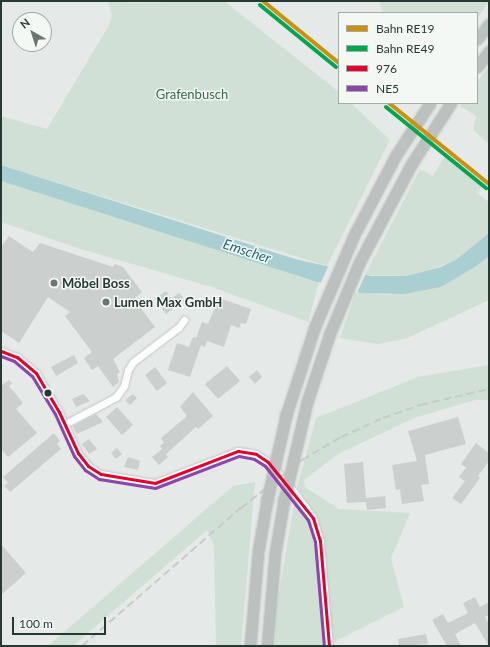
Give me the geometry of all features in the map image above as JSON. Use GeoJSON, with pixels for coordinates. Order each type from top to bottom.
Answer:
{"type":"FeatureCollection","features":[{"type":"Feature","properties":{"kind":"highway"},"geometry":{"type":"LineString","coordinates":[[478,38],[489,24]]}},
{"type":"Feature","properties":{"kind":"highway"},"geometry":{"type":"LineString","coordinates":[[478,66],[489,52]]}},
{"type":"Feature","properties":{"kind":"highway"},"geometry":{"type":"LineString","coordinates":[[250,646],[258,552],[267,500],[299,372],[333,280],[374,194],[429,104]]}},
{"type":"Feature","properties":{"kind":"highway"},"geometry":{"type":"LineString","coordinates":[[267,646],[275,553],[284,500],[307,402],[330,334],[357,269],[401,182],[450,104]]}},
{"type":"Feature","properties":{"kind":"street"},"geometry":{"type":"LineString","coordinates":[[65,424],[116,397],[124,386],[128,370],[133,362],[179,327],[184,320]]}},
{"type":"Feature","properties":{"kind":"street"},"geometry":{"type":"LineString","coordinates":[[1,351],[17,357],[36,373],[84,461],[97,472],[114,477],[160,482],[238,452],[256,454],[268,462],[285,480],[313,518],[320,541],[329,646]]}},
{"type":"Feature","properties":{"kind":"green space","name":"Grafenbusch"},"geometry":{"type":"Polygon","coordinates":[[[108,1],[132,3],[224,1],[338,91],[338,104],[352,104],[390,140],[327,266],[1,165],[1,116],[47,129],[108,27],[112,16],[108,1]]]}},
{"type":"Feature","properties":{"kind":"green space"},"geometry":{"type":"Polygon","coordinates":[[[379,1],[489,1],[478,17],[478,12],[383,12],[379,1]]]}},
{"type":"Feature","properties":{"kind":"green space"},"geometry":{"type":"Polygon","coordinates":[[[489,67],[489,144],[473,130],[476,116],[460,106],[461,104],[478,104],[478,81],[489,67]]]}},
{"type":"Feature","properties":{"kind":"green space"},"geometry":{"type":"Polygon","coordinates":[[[446,154],[485,184],[477,193],[489,202],[489,233],[457,259],[426,272],[407,276],[365,275],[420,169],[433,176],[446,154]]]}},
{"type":"Feature","properties":{"kind":"green space"},"geometry":{"type":"Polygon","coordinates":[[[1,181],[319,282],[308,322],[212,287],[84,250],[1,222],[1,181]]]}},
{"type":"Feature","properties":{"kind":"green space"},"geometry":{"type":"Polygon","coordinates":[[[489,256],[489,300],[405,339],[377,344],[340,338],[356,291],[388,295],[441,287],[475,267],[489,256]]]}},
{"type":"Feature","properties":{"kind":"green space"},"geometry":{"type":"Polygon","coordinates":[[[489,365],[489,400],[475,400],[414,418],[338,454],[304,480],[305,487],[339,509],[410,513],[391,558],[404,607],[332,643],[322,540],[315,513],[297,488],[316,418],[418,377],[489,365]]]}},
{"type":"Feature","properties":{"kind":"green space"},"geometry":{"type":"Polygon","coordinates":[[[255,482],[241,646],[216,646],[214,546],[207,530],[73,646],[48,646],[233,486],[255,482]]]}},
{"type":"Feature","properties":{"kind":"green space"},"geometry":{"type":"Polygon","coordinates":[[[295,498],[309,516],[316,538],[326,646],[275,646],[277,606],[295,498]]]}},
{"type":"Feature","properties":{"kind":"water","name":"Emscher"},"geometry":{"type":"Polygon","coordinates":[[[1,165],[295,259],[371,276],[407,276],[441,267],[457,259],[489,233],[489,256],[475,267],[441,287],[404,294],[362,293],[314,281],[1,181],[1,165]]]}},
{"type":"Feature","properties":{"kind":"pier"},"geometry":{"type":"Polygon","coordinates":[[[329,265],[366,273],[357,293],[320,284],[329,265]]]}},
{"type":"Feature","properties":{"kind":"building"},"geometry":{"type":"Polygon","coordinates":[[[9,236],[33,252],[40,243],[113,267],[115,264],[123,267],[142,292],[134,299],[155,327],[113,359],[120,372],[117,374],[119,382],[113,387],[98,366],[92,370],[84,358],[92,352],[65,316],[70,312],[48,297],[19,343],[1,331],[1,247],[9,236]]]}},
{"type":"Feature","properties":{"kind":"building"},"geometry":{"type":"Polygon","coordinates":[[[166,291],[171,299],[179,293],[185,300],[166,314],[155,299],[166,291]]]}},
{"type":"Feature","properties":{"kind":"building"},"geometry":{"type":"Polygon","coordinates":[[[219,298],[251,309],[246,324],[241,323],[239,328],[231,325],[224,347],[207,341],[205,347],[201,345],[190,377],[168,370],[177,343],[189,347],[193,337],[196,338],[202,322],[208,324],[219,298]]]}},
{"type":"Feature","properties":{"kind":"building"},"geometry":{"type":"Polygon","coordinates":[[[74,355],[78,363],[56,376],[51,367],[74,355]]]}},
{"type":"Feature","properties":{"kind":"building"},"geometry":{"type":"Polygon","coordinates":[[[227,366],[240,381],[218,399],[205,384],[227,366]]]}},
{"type":"Feature","properties":{"kind":"building"},"geometry":{"type":"Polygon","coordinates":[[[155,367],[167,383],[157,391],[145,375],[155,367]]]}},
{"type":"Feature","properties":{"kind":"building"},"geometry":{"type":"Polygon","coordinates":[[[257,370],[262,377],[255,384],[249,377],[257,370]]]}},
{"type":"Feature","properties":{"kind":"building"},"geometry":{"type":"Polygon","coordinates":[[[9,380],[12,383],[9,386],[23,403],[16,409],[37,433],[8,457],[1,449],[1,386],[9,380]]]}},
{"type":"Feature","properties":{"kind":"building"},"geometry":{"type":"Polygon","coordinates":[[[193,392],[213,416],[198,429],[196,427],[166,454],[168,457],[159,465],[152,457],[162,449],[160,446],[164,443],[161,438],[187,416],[180,407],[193,392]]]}},
{"type":"Feature","properties":{"kind":"building"},"geometry":{"type":"Polygon","coordinates":[[[83,394],[90,401],[76,407],[72,399],[83,394]]]}},
{"type":"Feature","properties":{"kind":"building"},"geometry":{"type":"Polygon","coordinates":[[[133,394],[137,398],[130,405],[125,400],[133,394]]]}},
{"type":"Feature","properties":{"kind":"building"},"geometry":{"type":"Polygon","coordinates":[[[117,407],[133,425],[122,435],[106,417],[117,407]]]}},
{"type":"Feature","properties":{"kind":"building"},"geometry":{"type":"Polygon","coordinates":[[[96,414],[103,422],[77,434],[73,426],[96,414]]]}},
{"type":"Feature","properties":{"kind":"building"},"geometry":{"type":"Polygon","coordinates":[[[458,417],[466,444],[425,455],[429,484],[421,485],[424,501],[402,504],[400,489],[396,490],[392,465],[417,461],[408,431],[458,417]]]}},
{"type":"Feature","properties":{"kind":"building"},"geometry":{"type":"Polygon","coordinates":[[[54,433],[60,441],[57,444],[61,449],[10,492],[4,486],[8,483],[3,477],[54,433]]]}},
{"type":"Feature","properties":{"kind":"building"},"geometry":{"type":"Polygon","coordinates":[[[89,439],[97,449],[89,454],[82,444],[89,439]]]}},
{"type":"Feature","properties":{"kind":"building"},"geometry":{"type":"Polygon","coordinates":[[[476,443],[489,453],[489,461],[478,476],[480,478],[461,504],[452,498],[465,481],[459,477],[466,468],[461,464],[476,443]]]}},
{"type":"Feature","properties":{"kind":"building"},"geometry":{"type":"Polygon","coordinates":[[[117,448],[122,454],[116,459],[111,453],[117,448]]]}},
{"type":"Feature","properties":{"kind":"building"},"geometry":{"type":"Polygon","coordinates":[[[128,457],[140,461],[138,470],[124,467],[128,457]]]}},
{"type":"Feature","properties":{"kind":"building"},"geometry":{"type":"Polygon","coordinates":[[[363,462],[366,498],[385,496],[386,508],[367,510],[366,502],[347,503],[344,464],[363,462]]]}},
{"type":"Feature","properties":{"kind":"building"},"geometry":{"type":"Polygon","coordinates":[[[1,544],[26,573],[1,595],[1,544]]]}},
{"type":"Feature","properties":{"kind":"building"},"geometry":{"type":"Polygon","coordinates":[[[475,597],[480,607],[489,602],[489,615],[485,617],[489,624],[489,646],[475,623],[455,634],[461,646],[447,646],[432,620],[443,614],[448,623],[468,613],[463,603],[475,597]]]}},
{"type":"Feature","properties":{"kind":"building"},"geometry":{"type":"Polygon","coordinates":[[[426,634],[428,644],[399,646],[398,639],[426,634]]]}},
{"type":"Feature","properties":{"kind":"railway"},"geometry":{"type":"LineString","coordinates":[[82,646],[241,508],[302,460],[341,437],[383,418],[420,405],[489,389]]}},
{"type":"Feature","properties":{"kind":"rail line","name":"RE19"},"geometry":{"type":"LineString","coordinates":[[263,1],[338,62]]}},
{"type":"Feature","properties":{"kind":"rail line","name":"RE49"},"geometry":{"type":"LineString","coordinates":[[260,5],[336,67]]}},
{"type":"Feature","properties":{"kind":"rail line","name":"RE19"},"geometry":{"type":"LineString","coordinates":[[390,104],[489,184]]}},
{"type":"Feature","properties":{"kind":"rail line","name":"RE49"},"geometry":{"type":"LineString","coordinates":[[386,107],[486,188]]}},
{"type":"Feature","properties":{"kind":"transit line","name":"976"},"geometry":{"type":"LineString","coordinates":[[1,351],[17,357],[36,373],[59,412],[78,453],[88,466],[101,474],[155,483],[238,451],[256,454],[268,462],[313,518],[320,541],[329,646]]}},
{"type":"Feature","properties":{"kind":"transit line","name":"NE5"},"geometry":{"type":"LineString","coordinates":[[1,356],[14,361],[32,376],[55,414],[74,456],[85,470],[99,479],[155,488],[239,456],[254,459],[265,466],[308,520],[315,542],[324,646]]}},
{"type":"Feature","properties":{"kind":"place","name":"Möbel Boss"},"geometry":{"type":"Point","coordinates":[54,283]}},
{"type":"Feature","properties":{"kind":"place","name":"Lumen Max GmbH"},"geometry":{"type":"Point","coordinates":[106,302]}}]}
